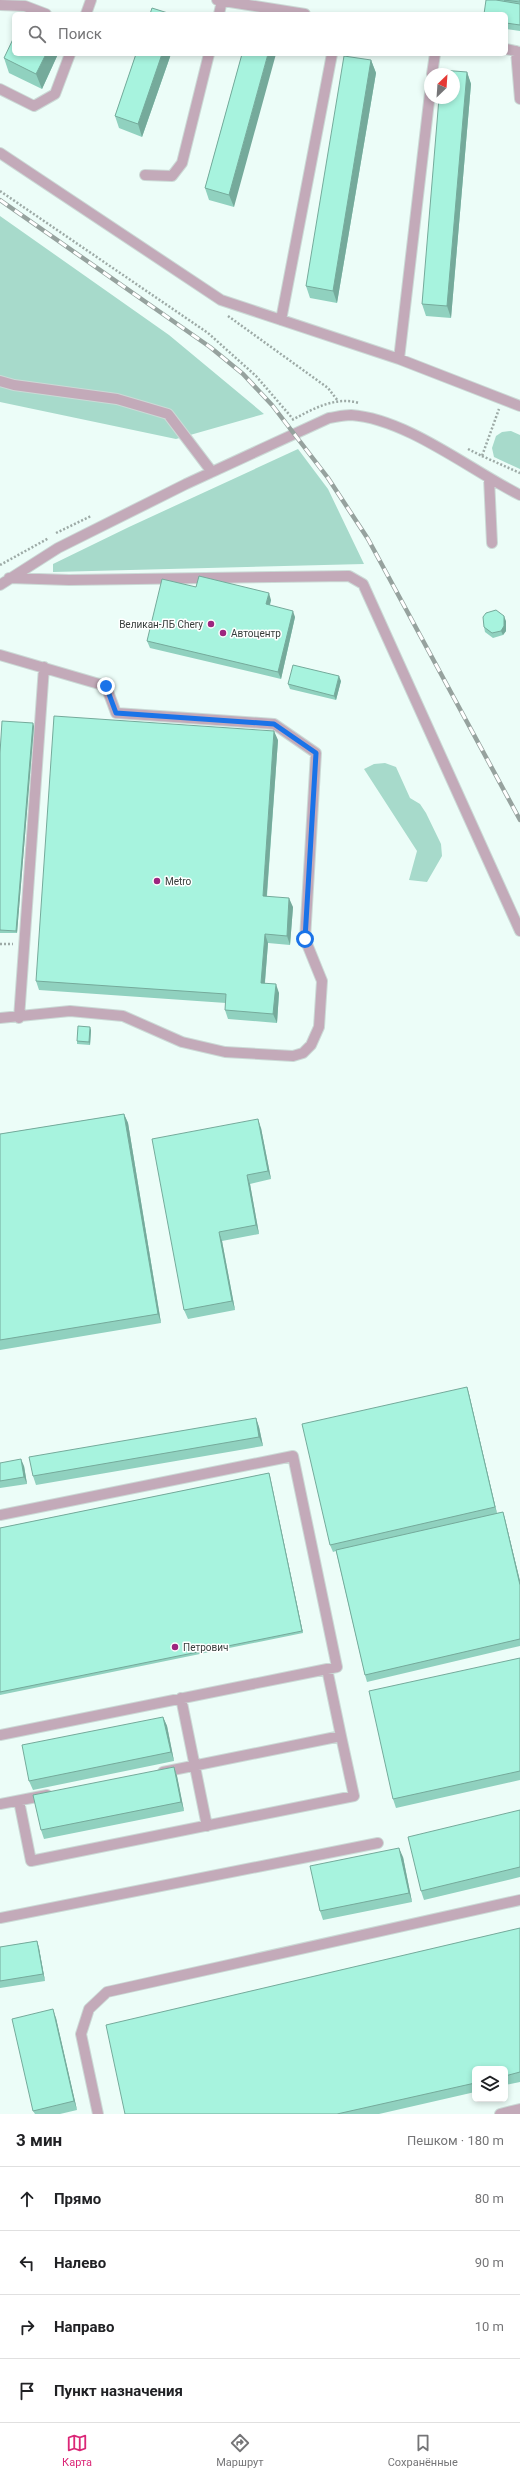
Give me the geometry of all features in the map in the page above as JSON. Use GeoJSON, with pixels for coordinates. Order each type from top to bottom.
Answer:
{"type":"FeatureCollection","features":[{"type":"Feature","properties":{"kind":"street"},"geometry":{"type":"LineString","coordinates":[[87,12],[91,0]]}},
{"type":"Feature","properties":{"kind":"street"},"geometry":{"type":"LineString","coordinates":[[219,12],[220,0],[293,12]]}},
{"type":"Feature","properties":{"kind":"street"},"geometry":{"type":"LineString","coordinates":[[0,5],[25,6],[41,12]]}},
{"type":"Feature","properties":{"kind":"street"},"geometry":{"type":"LineString","coordinates":[[514,51],[520,99]]}},
{"type":"Feature","properties":{"kind":"street"},"geometry":{"type":"LineString","coordinates":[[0,89],[34,106],[55,94],[69,56]]}},
{"type":"Feature","properties":{"kind":"street"},"geometry":{"type":"LineString","coordinates":[[144,175],[172,176],[182,163],[209,56]]}},
{"type":"Feature","properties":{"kind":"street"},"geometry":{"type":"LineString","coordinates":[[282,320],[332,56]]}},
{"type":"Feature","properties":{"kind":"street"},"geometry":{"type":"LineString","coordinates":[[433,68],[435,56]]}},
{"type":"Feature","properties":{"kind":"street"},"geometry":{"type":"LineString","coordinates":[[399,359],[429,104]]}},
{"type":"Feature","properties":{"kind":"street"},"geometry":{"type":"LineString","coordinates":[[0,153],[221,300],[399,359],[520,406]]}},
{"type":"Feature","properties":{"kind":"street"},"geometry":{"type":"LineString","coordinates":[[0,381],[14,385],[117,399],[160,411],[175,421],[212,472]]}},
{"type":"Feature","properties":{"kind":"street"},"geometry":{"type":"LineString","coordinates":[[0,585],[58,548],[212,472],[330,418],[350,415],[377,420],[406,432],[520,495]]}},
{"type":"Feature","properties":{"kind":"street"},"geometry":{"type":"LineString","coordinates":[[489,478],[492,543]]}},
{"type":"Feature","properties":{"kind":"street"},"geometry":{"type":"LineString","coordinates":[[9,578],[69,580],[349,576],[363,584],[520,930]]}},
{"type":"Feature","properties":{"kind":"street"},"geometry":{"type":"LineString","coordinates":[[0,655],[106,686],[116,713],[274,724],[316,753],[305,939],[322,981],[319,1027],[311,1046],[303,1053],[292,1056],[224,1052],[182,1042],[123,1016],[70,1011],[19,1018],[0,1018]]}},
{"type":"Feature","properties":{"kind":"street"},"geometry":{"type":"LineString","coordinates":[[19,1018],[44,668]]}},
{"type":"Feature","properties":{"kind":"street"},"geometry":{"type":"LineString","coordinates":[[0,1515],[293,1456],[337,1667],[0,1735]]}},
{"type":"Feature","properties":{"kind":"street"},"geometry":{"type":"LineString","coordinates":[[19,1801],[31,1862],[354,1796],[327,1669]]}},
{"type":"Feature","properties":{"kind":"street"},"geometry":{"type":"LineString","coordinates":[[181,1698],[208,1826]]}},
{"type":"Feature","properties":{"kind":"street"},"geometry":{"type":"LineString","coordinates":[[149,1774],[341,1736]]}},
{"type":"Feature","properties":{"kind":"street"},"geometry":{"type":"LineString","coordinates":[[0,1804],[57,1793]]}},
{"type":"Feature","properties":{"kind":"street"},"geometry":{"type":"LineString","coordinates":[[0,1918],[378,1843]]}},
{"type":"Feature","properties":{"kind":"street"},"geometry":{"type":"LineString","coordinates":[[98,2114],[81,2034],[89,2009],[107,1992],[520,1900]]}},
{"type":"Feature","properties":{"kind":"street"},"geometry":{"type":"LineString","coordinates":[[500,2114],[520,2109]]}},
{"type":"Feature","properties":{"kind":"path"},"geometry":{"type":"LineString","coordinates":[[0,190],[208,333],[256,376],[293,419]]}},
{"type":"Feature","properties":{"kind":"path"},"geometry":{"type":"LineString","coordinates":[[482,456],[503,399]]}},
{"type":"Feature","properties":{"kind":"path"},"geometry":{"type":"LineString","coordinates":[[338,401],[364,404]]}},
{"type":"Feature","properties":{"kind":"path"},"geometry":{"type":"LineString","coordinates":[[461,446],[520,473]]}},
{"type":"Feature","properties":{"kind":"green space"},"geometry":{"type":"Polygon","coordinates":[[[0,216],[169,335],[264,414],[176,439],[0,402],[0,216]]]}},
{"type":"Feature","properties":{"kind":"green space"},"geometry":{"type":"Polygon","coordinates":[[[511,431],[520,435],[520,469],[494,457],[492,448],[496,436],[502,432],[511,431]]]}},
{"type":"Feature","properties":{"kind":"green space"},"geometry":{"type":"Polygon","coordinates":[[[298,449],[328,489],[364,564],[53,572],[53,564],[129,527],[298,449]]]}},
{"type":"Feature","properties":{"kind":"green space"},"geometry":{"type":"Polygon","coordinates":[[[385,763],[396,767],[410,798],[420,804],[441,844],[442,856],[427,882],[409,880],[417,851],[364,769],[374,764],[385,763]]]}},
{"type":"Feature","properties":{"kind":"building"},"geometry":{"type":"Polygon","coordinates":[[[486,0],[520,4],[520,25],[508,23],[508,12],[484,12],[486,0]]]}},
{"type":"Feature","properties":{"kind":"building"},"geometry":{"type":"Polygon","coordinates":[[[504,0],[520,0],[520,2],[504,0]]]}},
{"type":"Feature","properties":{"kind":"building"},"geometry":{"type":"Polygon","coordinates":[[[152,8],[165,12],[151,12],[152,8]]]}},
{"type":"Feature","properties":{"kind":"building"},"geometry":{"type":"Polygon","coordinates":[[[12,41],[12,56],[45,56],[36,74],[4,58],[12,41]]]}},
{"type":"Feature","properties":{"kind":"building"},"geometry":{"type":"Polygon","coordinates":[[[135,56],[161,56],[138,124],[115,116],[135,56]]]}},
{"type":"Feature","properties":{"kind":"building"},"geometry":{"type":"Polygon","coordinates":[[[241,56],[267,56],[229,195],[205,188],[241,56]]]}},
{"type":"Feature","properties":{"kind":"building"},"geometry":{"type":"Polygon","coordinates":[[[344,56],[371,60],[333,291],[306,286],[344,56]]]}},
{"type":"Feature","properties":{"kind":"building"},"geometry":{"type":"Polygon","coordinates":[[[460,71],[467,72],[447,306],[422,304],[439,104],[460,104],[460,71]]]}},
{"type":"Feature","properties":{"kind":"building","name":"Автоцентр"},"geometry":{"type":"Polygon","coordinates":[[[199,576],[269,593],[266,604],[293,611],[278,672],[147,641],[162,579],[196,587],[199,576]]]}},
{"type":"Feature","properties":{"kind":"building"},"geometry":{"type":"Polygon","coordinates":[[[496,610],[504,616],[504,626],[501,631],[492,633],[484,627],[483,617],[486,613],[496,610]]]}},
{"type":"Feature","properties":{"kind":"building"},"geometry":{"type":"Polygon","coordinates":[[[293,665],[339,676],[334,696],[288,684],[293,665]]]}},
{"type":"Feature","properties":{"kind":"building","name":"Metro"},"geometry":{"type":"Polygon","coordinates":[[[54,716],[274,731],[263,896],[289,898],[287,936],[265,934],[261,983],[276,984],[273,1014],[225,1010],[226,994],[36,981],[54,716]]]}},
{"type":"Feature","properties":{"kind":"building"},"geometry":{"type":"Polygon","coordinates":[[[2,721],[33,723],[16,931],[0,930],[0,753],[2,721]]]}},
{"type":"Feature","properties":{"kind":"building"},"geometry":{"type":"Polygon","coordinates":[[[78,1026],[90,1027],[89,1042],[77,1041],[78,1026]]]}},
{"type":"Feature","properties":{"kind":"building"},"geometry":{"type":"Polygon","coordinates":[[[124,1114],[158,1314],[0,1340],[0,1134],[124,1114]]]}},
{"type":"Feature","properties":{"kind":"building"},"geometry":{"type":"Polygon","coordinates":[[[258,1119],[268,1171],[247,1175],[256,1225],[219,1232],[232,1301],[184,1310],[152,1139],[258,1119]]]}},
{"type":"Feature","properties":{"kind":"building"},"geometry":{"type":"Polygon","coordinates":[[[467,1387],[495,1507],[330,1545],[302,1424],[467,1387]]]}},
{"type":"Feature","properties":{"kind":"building"},"geometry":{"type":"Polygon","coordinates":[[[256,1418],[259,1437],[33,1476],[29,1457],[256,1418]]]}},
{"type":"Feature","properties":{"kind":"building"},"geometry":{"type":"Polygon","coordinates":[[[21,1459],[24,1477],[0,1481],[0,1463],[21,1459]]]}},
{"type":"Feature","properties":{"kind":"building"},"geometry":{"type":"Polygon","coordinates":[[[269,1473],[302,1631],[0,1692],[0,1528],[269,1473]]]}},
{"type":"Feature","properties":{"kind":"building"},"geometry":{"type":"Polygon","coordinates":[[[503,1512],[520,1585],[520,1639],[365,1675],[336,1550],[503,1512]]]}},
{"type":"Feature","properties":{"kind":"building"},"geometry":{"type":"Polygon","coordinates":[[[520,1658],[520,1771],[393,1799],[369,1691],[520,1658]]]}},
{"type":"Feature","properties":{"kind":"building"},"geometry":{"type":"Polygon","coordinates":[[[163,1717],[171,1752],[29,1781],[22,1745],[163,1717]]]}},
{"type":"Feature","properties":{"kind":"building"},"geometry":{"type":"Polygon","coordinates":[[[174,1767],[181,1802],[41,1830],[33,1795],[174,1767]]]}},
{"type":"Feature","properties":{"kind":"building"},"geometry":{"type":"Polygon","coordinates":[[[520,1810],[520,1867],[421,1891],[408,1837],[520,1810]]]}},
{"type":"Feature","properties":{"kind":"building"},"geometry":{"type":"Polygon","coordinates":[[[399,1848],[409,1893],[320,1911],[310,1866],[399,1848]]]}},
{"type":"Feature","properties":{"kind":"building"},"geometry":{"type":"Polygon","coordinates":[[[520,1928],[520,2072],[508,2075],[508,2066],[472,2066],[472,2084],[337,2114],[125,2114],[106,2025],[520,1928]]]}},
{"type":"Feature","properties":{"kind":"building"},"geometry":{"type":"Polygon","coordinates":[[[37,1941],[43,1974],[0,1981],[0,1947],[37,1941]]]}},
{"type":"Feature","properties":{"kind":"building"},"geometry":{"type":"Polygon","coordinates":[[[53,2009],[74,2101],[33,2111],[12,2019],[53,2009]]]}},
{"type":"Feature","properties":{"kind":"railway"},"geometry":{"type":"LineString","coordinates":[[0,200],[210,347],[243,374],[272,405],[328,478],[368,539],[520,820]]}},
{"type":"Feature","properties":{"kind":"place","name":"Великан-ЛБ Chery"},"geometry":{"type":"Point","coordinates":[211,624]}},
{"type":"Feature","properties":{"kind":"place","name":"Автоцентр"},"geometry":{"type":"Point","coordinates":[223,633]}},
{"type":"Feature","properties":{"kind":"place","name":"Metro"},"geometry":{"type":"Point","coordinates":[157,881]}},
{"type":"Feature","properties":{"kind":"place","name":"Петрович"},"geometry":{"type":"Point","coordinates":[175,1647]}},
{"type":"Feature","properties":{"kind":"route"},"geometry":{"type":"LineString","coordinates":[[106,686],[116,713],[274,724],[316,753],[305,939]]}}]}
